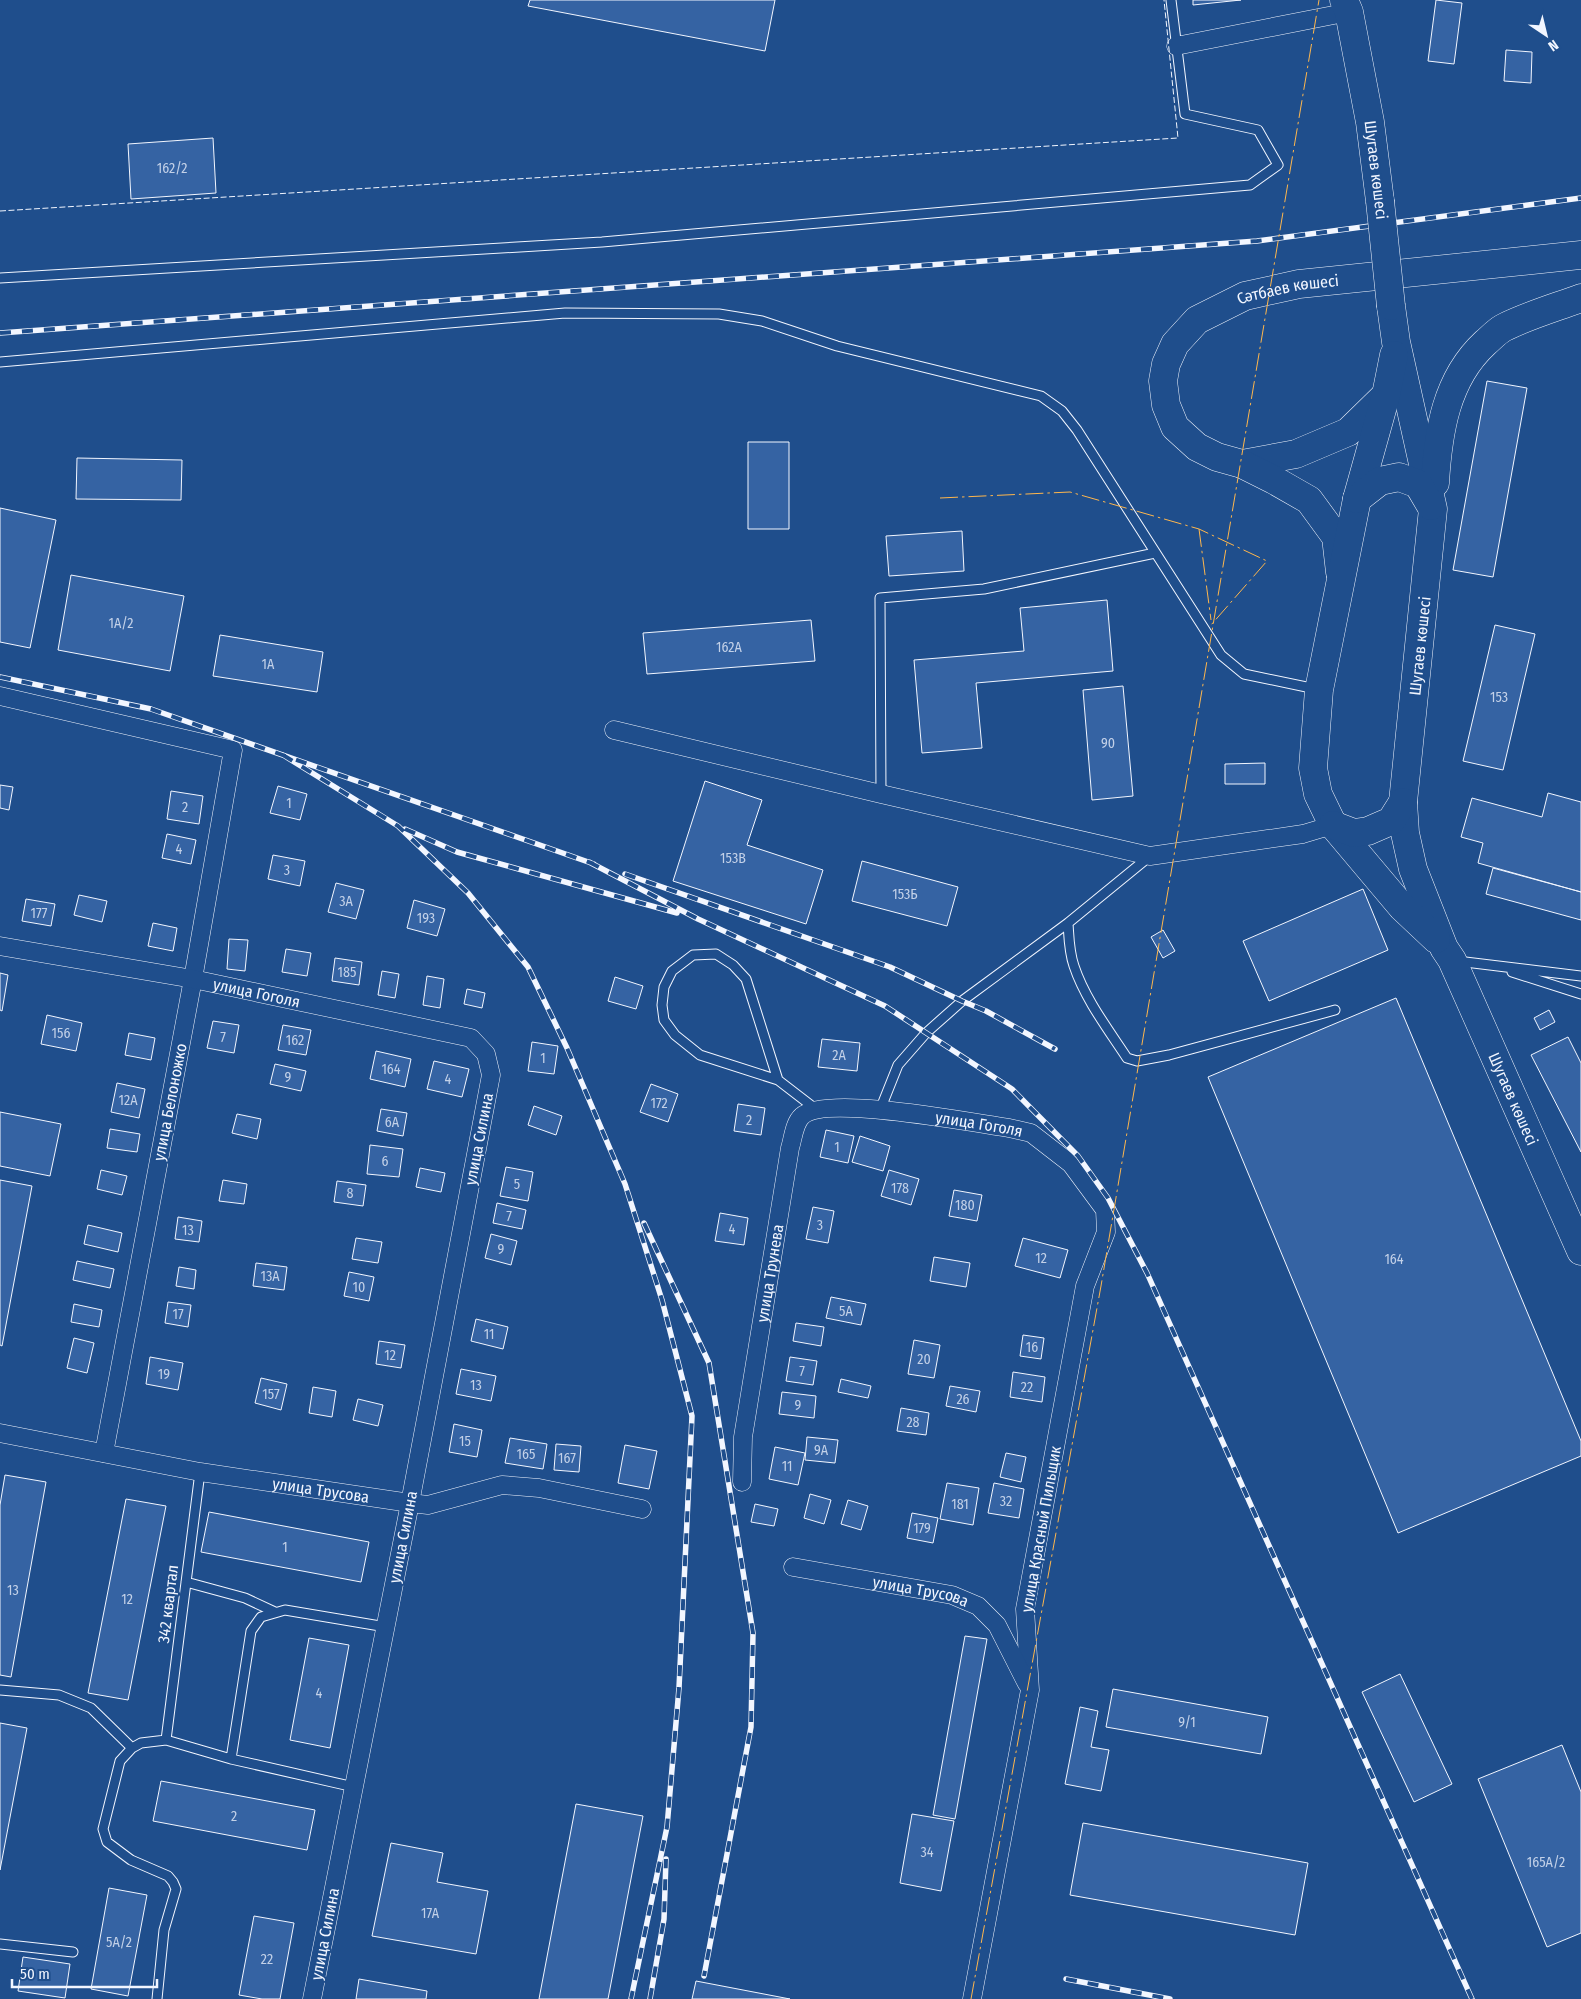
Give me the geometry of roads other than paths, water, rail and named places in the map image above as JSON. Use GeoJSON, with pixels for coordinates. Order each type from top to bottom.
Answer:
{"type":"FeatureCollection","features":[{"type":"Feature","properties":{"kind":"main road","name":"Шугаев көшесі"},"geometry":{"type":"LineString","coordinates":[[1347,6],[1370,122],[1396,342],[1433,509],[1403,802],[1405,833],[1412,869],[1581,1251]]}},
{"type":"Feature","properties":{"kind":"main road","name":"Сәтбаев көшесі"},"geometry":{"type":"LineString","coordinates":[[1341,583],[1336,537],[1309,500],[1242,464],[1217,457],[1197,446],[1175,427],[1166,405],[1162,381],[1166,364],[1175,344],[1197,320],[1245,296],[1300,284],[1581,254]]}},
{"type":"Feature","properties":{"kind":"main road"},"geometry":{"type":"LineString","coordinates":[[1433,509],[1437,454],[1445,408],[1457,380],[1476,352],[1502,329],[1581,298]]}},
{"type":"Feature","properties":{"kind":"main road","name":"Шугаев көшесі"},"geometry":{"type":"LineString","coordinates":[[1396,342],[1386,395],[1357,500],[1319,690],[1313,768],[1318,794],[1332,825],[1402,907],[1448,954]]}},
{"type":"Feature","properties":{"kind":"main road","name":"Сәтбаев көшесі"},"geometry":{"type":"LineString","coordinates":[[1242,464],[1296,454],[1348,432],[1386,395]]}},
{"type":"Feature","properties":{"kind":"main road"},"geometry":{"type":"LineString","coordinates":[[1357,500],[1380,481],[1399,477],[1418,484],[1433,509]]}},
{"type":"Feature","properties":{"kind":"main road"},"geometry":{"type":"LineString","coordinates":[[1332,825],[1354,833],[1368,831],[1391,821],[1403,802]]}},
{"type":"Feature","properties":{"kind":"street"},"geometry":{"type":"LineString","coordinates":[[1176,46],[1347,6]]}},
{"type":"Feature","properties":{"kind":"street","name":"улица Белоножко"},"geometry":{"type":"LineString","coordinates":[[0,696],[233,750],[193,980],[104,1453]]}},
{"type":"Feature","properties":{"kind":"street"},"geometry":{"type":"LineString","coordinates":[[614,730],[1150,856],[1302,834],[1332,825]]}},
{"type":"Feature","properties":{"kind":"street","name":"улица Гоголя"},"geometry":{"type":"LineString","coordinates":[[0,946],[193,980],[471,1038],[486,1054],[491,1074]]}},
{"type":"Feature","properties":{"kind":"street","name":"улица Силина"},"geometry":{"type":"LineString","coordinates":[[312,1999],[410,1503],[491,1074]]}},
{"type":"Feature","properties":{"kind":"street","name":"улица Гоголя"},"geometry":{"type":"LineString","coordinates":[[852,1107],[1009,1128],[1031,1133],[1071,1164],[1088,1184]]}},
{"type":"Feature","properties":{"kind":"street","name":"улица Трунева"},"geometry":{"type":"LineString","coordinates":[[742,1482],[742,1437],[790,1148],[796,1126],[802,1116],[817,1110],[852,1107]]}},
{"type":"Feature","properties":{"kind":"street","name":"улица Красный Пильщик"},"geometry":{"type":"LineString","coordinates":[[972,1999],[1030,1690],[1025,1609],[1085,1286],[1106,1232],[1104,1210],[1088,1184]]}},
{"type":"Feature","properties":{"kind":"street","name":"улица Трусова"},"geometry":{"type":"LineString","coordinates":[[0,1433],[200,1472],[410,1503],[428,1505],[502,1485],[539,1488],[642,1509]]}},
{"type":"Feature","properties":{"kind":"street","name":"улица Трусова"},"geometry":{"type":"LineString","coordinates":[[793,1567],[952,1595],[978,1606],[998,1625],[1030,1690]]}},
{"type":"Feature","properties":{"kind":"lane"},"geometry":{"type":"LineString","coordinates":[[0,278],[602,242],[1250,185],[1278,165],[1258,130],[1185,114],[1171,0]]}},
{"type":"Feature","properties":{"kind":"lane"},"geometry":{"type":"LineString","coordinates":[[0,362],[565,313],[719,314],[762,321],[837,346],[1040,396],[1062,411],[1077,430],[1221,655],[1244,674],[1319,690]]}},
{"type":"Feature","properties":{"kind":"lane"},"geometry":{"type":"LineString","coordinates":[[881,794],[880,598],[984,589],[1155,553]]}},
{"type":"Feature","properties":{"kind":"lane"},"geometry":{"type":"LineString","coordinates":[[880,1110],[898,1065],[926,1033],[962,1001],[1068,923],[1150,856]]}},
{"type":"Feature","properties":{"kind":"lane"},"geometry":{"type":"LineString","coordinates":[[1068,923],[1069,947],[1074,967],[1094,1006],[1127,1058],[1137,1061],[1169,1055],[1334,1010]]}},
{"type":"Feature","properties":{"kind":"lane"},"geometry":{"type":"LineString","coordinates":[[778,1080],[746,979],[733,965],[716,954],[693,955],[672,971],[664,987],[662,1005],[664,1020],[675,1035],[700,1055],[778,1080],[817,1110]]}},
{"type":"Feature","properties":{"kind":"lane"},"geometry":{"type":"LineString","coordinates":[[1448,954],[1496,966],[1581,994]]}},
{"type":"Feature","properties":{"kind":"lane"},"geometry":{"type":"LineString","coordinates":[[1496,966],[1581,976]]}},
{"type":"Feature","properties":{"kind":"lane","name":"342 квартал"},"geometry":{"type":"LineString","coordinates":[[166,1740],[200,1472]]}},
{"type":"Feature","properties":{"kind":"lane"},"geometry":{"type":"LineString","coordinates":[[186,1582],[245,1598],[274,1612]]}},
{"type":"Feature","properties":{"kind":"lane"},"geometry":{"type":"LineString","coordinates":[[231,1759],[251,1631],[261,1617],[274,1612],[295,1611],[386,1627]]}},
{"type":"Feature","properties":{"kind":"lane"},"geometry":{"type":"LineString","coordinates":[[0,1690],[59,1696],[91,1708],[132,1748]]}},
{"type":"Feature","properties":{"kind":"lane"},"geometry":{"type":"LineString","coordinates":[[158,1999],[164,1930],[176,1889],[168,1876],[131,1860],[107,1842],[103,1829],[120,1761],[132,1748],[141,1743],[166,1740],[231,1759],[354,1786]]}},
{"type":"Feature","properties":{"kind":"lane"},"geometry":{"type":"LineString","coordinates":[[0,1944],[73,1952]]}},
{"type":"Feature","properties":{"kind":"railway"},"geometry":{"type":"LineString","coordinates":[[0,333],[1257,241],[1581,198]]}},
{"type":"Feature","properties":{"kind":"railway"},"geometry":{"type":"LineString","coordinates":[[0,677],[151,709],[594,864]]}},
{"type":"Feature","properties":{"kind":"railway"},"geometry":{"type":"LineString","coordinates":[[283,755],[398,826],[468,893],[528,967],[567,1048],[625,1184],[662,1300],[692,1416],[679,1688],[667,1827],[631,1999]]}},
{"type":"Feature","properties":{"kind":"railway"},"geometry":{"type":"LineString","coordinates":[[405,829],[457,852],[677,913]]}},
{"type":"Feature","properties":{"kind":"railway"},"geometry":{"type":"LineString","coordinates":[[589,862],[698,919],[885,1006],[1012,1089],[1078,1156],[1108,1198],[1147,1273],[1472,1999]]}},
{"type":"Feature","properties":{"kind":"railway"},"geometry":{"type":"LineString","coordinates":[[625,874],[890,967],[986,1011],[1055,1049]]}},
{"type":"Feature","properties":{"kind":"railway"},"geometry":{"type":"LineString","coordinates":[[644,1223],[709,1363],[753,1633],[751,1727],[704,1976]]}},
{"type":"Feature","properties":{"kind":"railway"},"geometry":{"type":"LineString","coordinates":[[650,1999],[664,1919],[666,1859]]}},
{"type":"Feature","properties":{"kind":"railway"},"geometry":{"type":"LineString","coordinates":[[1066,1979],[1170,1999]]}}]}
